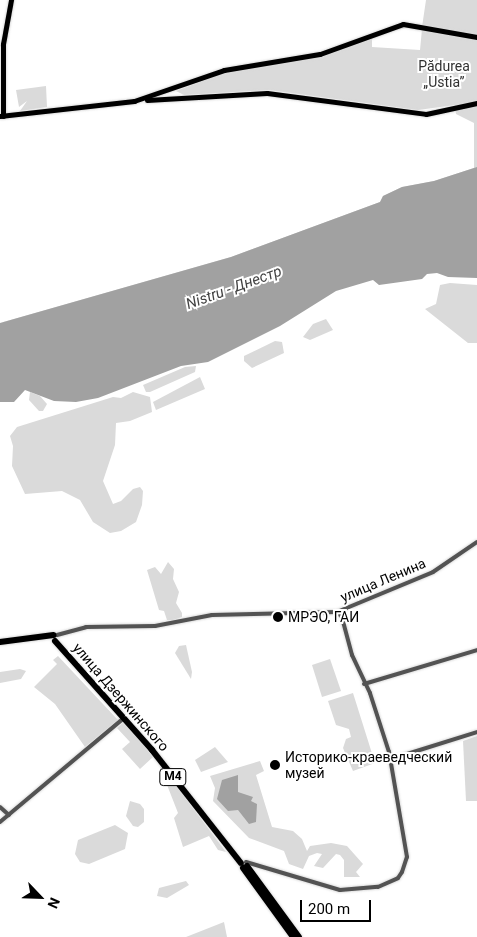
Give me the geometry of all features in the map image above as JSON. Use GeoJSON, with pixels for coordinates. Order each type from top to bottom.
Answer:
{"type":"FeatureCollection","features":[{"type":"Feature","properties":{"kind":"highway"},"geometry":{"type":"LineString","coordinates":[[0,642],[56,638]]}},
{"type":"Feature","properties":{"kind":"highway","name":"улица Дзержинского"},"geometry":{"type":"LineString","coordinates":[[56,638],[244,863],[299,937]]}},
{"type":"Feature","properties":{"kind":"highway","name":"улица Дзержинского"},"geometry":{"type":"LineString","coordinates":[[244,863],[293,937]]}},
{"type":"Feature","properties":{"kind":"main road"},"geometry":{"type":"LineString","coordinates":[[11,0],[6,33],[1,116],[178,97],[267,93],[426,114],[477,103]]}},
{"type":"Feature","properties":{"kind":"main road"},"geometry":{"type":"LineString","coordinates":[[134,101],[224,70],[320,54],[403,24],[477,37]]}},
{"type":"Feature","properties":{"kind":"main road"},"geometry":{"type":"LineString","coordinates":[[176,87],[178,97]]}},
{"type":"Feature","properties":{"kind":"street","name":"улица Ленина"},"geometry":{"type":"LineString","coordinates":[[56,638],[86,627],[155,626],[228,614],[337,612],[433,572],[477,542]]}},
{"type":"Feature","properties":{"kind":"street"},"geometry":{"type":"LineString","coordinates":[[244,863],[340,890],[378,888],[398,878],[402,872],[407,857],[391,759],[370,692],[364,684],[350,648],[342,617],[337,612]]}},
{"type":"Feature","properties":{"kind":"street"},"geometry":{"type":"LineString","coordinates":[[364,684],[477,650]]}},
{"type":"Feature","properties":{"kind":"street"},"geometry":{"type":"LineString","coordinates":[[0,822],[124,718]]}},
{"type":"Feature","properties":{"kind":"street"},"geometry":{"type":"LineString","coordinates":[[391,759],[477,732]]}},
{"type":"Feature","properties":{"kind":"street"},"geometry":{"type":"LineString","coordinates":[[0,807],[9,814]]}},
{"type":"Feature","properties":{"kind":"green space","name":"Pădurea „Ustia”"},"geometry":{"type":"Polygon","coordinates":[[[426,0],[477,0],[477,218],[0,323],[231,257],[380,202],[383,196],[402,187],[434,181],[474,168],[474,123],[456,114],[455,105],[418,110],[269,90],[184,95],[176,91],[229,71],[321,57],[387,31],[403,26],[422,27],[426,0]],[[411,27],[387,32],[372,39],[372,47],[420,50],[422,29],[411,27]]]}},
{"type":"Feature","properties":{"kind":"green space"},"geometry":{"type":"Polygon","coordinates":[[[46,86],[47,107],[20,111],[27,101],[19,107],[16,90],[46,86]]]}},
{"type":"Feature","properties":{"kind":"green space"},"geometry":{"type":"Polygon","coordinates":[[[450,283],[477,285],[477,343],[468,343],[425,309],[436,304],[440,285],[450,283]]]}},
{"type":"Feature","properties":{"kind":"green space"},"geometry":{"type":"Polygon","coordinates":[[[326,319],[333,330],[310,340],[303,337],[313,324],[326,319]]]}},
{"type":"Feature","properties":{"kind":"green space"},"geometry":{"type":"Polygon","coordinates":[[[275,341],[282,342],[284,353],[252,368],[244,361],[244,356],[275,341]]]}},
{"type":"Feature","properties":{"kind":"green space"},"geometry":{"type":"Polygon","coordinates":[[[196,366],[195,372],[150,392],[146,392],[143,385],[185,367],[196,366]]]}},
{"type":"Feature","properties":{"kind":"green space"},"geometry":{"type":"Polygon","coordinates":[[[200,377],[205,389],[156,410],[153,402],[200,377]]]}},
{"type":"Feature","properties":{"kind":"green space"},"geometry":{"type":"Polygon","coordinates":[[[30,392],[40,396],[47,404],[43,411],[39,411],[29,400],[30,392]]]}},
{"type":"Feature","properties":{"kind":"green space"},"geometry":{"type":"Polygon","coordinates":[[[133,392],[150,397],[152,412],[130,421],[116,423],[115,445],[103,481],[113,504],[121,501],[133,489],[140,487],[143,491],[142,505],[136,522],[121,531],[110,533],[93,522],[80,500],[62,491],[25,494],[12,466],[13,446],[10,436],[17,427],[113,397],[121,398],[133,392]]]}},
{"type":"Feature","properties":{"kind":"green space"},"geometry":{"type":"Polygon","coordinates":[[[168,562],[174,569],[173,579],[179,592],[176,603],[182,613],[182,617],[173,620],[167,620],[164,611],[159,610],[147,570],[155,567],[161,574],[168,562]]]}},
{"type":"Feature","properties":{"kind":"green space"},"geometry":{"type":"Polygon","coordinates":[[[186,645],[192,672],[191,679],[175,653],[179,646],[186,645]]]}},
{"type":"Feature","properties":{"kind":"green space"},"geometry":{"type":"Polygon","coordinates":[[[58,656],[118,720],[85,747],[55,704],[34,687],[57,664],[53,660],[58,656]]]}},
{"type":"Feature","properties":{"kind":"green space"},"geometry":{"type":"Polygon","coordinates":[[[330,659],[341,691],[322,697],[312,665],[330,659]]]}},
{"type":"Feature","properties":{"kind":"green space"},"geometry":{"type":"Polygon","coordinates":[[[20,669],[26,671],[21,679],[0,683],[0,672],[20,669]]]}},
{"type":"Feature","properties":{"kind":"green space"},"geometry":{"type":"Polygon","coordinates":[[[353,693],[375,763],[353,771],[343,748],[346,739],[351,737],[349,729],[336,725],[328,701],[353,693]]]}},
{"type":"Feature","properties":{"kind":"green space"},"geometry":{"type":"Polygon","coordinates":[[[125,721],[153,757],[140,769],[122,749],[130,742],[117,728],[125,721]]]}},
{"type":"Feature","properties":{"kind":"green space"},"geometry":{"type":"Polygon","coordinates":[[[477,736],[477,801],[466,801],[463,741],[477,736]]]}},
{"type":"Feature","properties":{"kind":"green space"},"geometry":{"type":"Polygon","coordinates":[[[215,747],[228,762],[201,772],[195,760],[215,747]]]}},
{"type":"Feature","properties":{"kind":"green space"},"geometry":{"type":"Polygon","coordinates":[[[260,761],[264,771],[256,775],[272,827],[293,831],[302,839],[307,851],[310,846],[331,843],[347,846],[363,864],[356,872],[360,877],[344,877],[344,860],[340,855],[336,854],[323,868],[314,866],[322,854],[317,853],[309,856],[303,869],[289,864],[284,851],[249,838],[213,801],[215,788],[210,776],[260,761]]]}},
{"type":"Feature","properties":{"kind":"green space"},"geometry":{"type":"Polygon","coordinates":[[[160,767],[162,767],[226,852],[218,850],[209,836],[183,847],[174,818],[178,813],[160,767]]]}},
{"type":"Feature","properties":{"kind":"green space"},"geometry":{"type":"Polygon","coordinates":[[[130,801],[140,804],[144,809],[144,822],[138,827],[133,826],[126,816],[130,801]]]}},
{"type":"Feature","properties":{"kind":"green space"},"geometry":{"type":"Polygon","coordinates":[[[115,825],[128,833],[125,849],[89,864],[80,862],[75,854],[78,840],[115,825]]]}},
{"type":"Feature","properties":{"kind":"green space"},"geometry":{"type":"Polygon","coordinates":[[[186,881],[189,885],[167,898],[157,896],[159,888],[186,881]]]}},
{"type":"Feature","properties":{"kind":"green space"},"geometry":{"type":"Polygon","coordinates":[[[224,922],[227,937],[186,937],[224,922]]]}},
{"type":"Feature","properties":{"kind":"water","name":"Nistru - Днестр"},"geometry":{"type":"Polygon","coordinates":[[[477,167],[477,278],[448,277],[437,273],[427,274],[422,279],[379,285],[373,280],[336,291],[280,326],[208,362],[181,366],[98,398],[76,402],[54,401],[25,390],[14,402],[0,402],[0,323],[231,257],[380,202],[383,196],[402,187],[434,181],[477,167]]]}},
{"type":"Feature","properties":{"kind":"water"},"geometry":{"type":"Polygon","coordinates":[[[238,775],[238,792],[253,797],[251,801],[257,804],[256,822],[249,824],[238,810],[228,811],[217,799],[222,780],[238,775]]]}},
{"type":"Feature","properties":{"kind":"place","name":"МРЭО, ГАИ"},"geometry":{"type":"Point","coordinates":[278,617]}},
{"type":"Feature","properties":{"kind":"place","name":"Историко-краеведческий музей"},"geometry":{"type":"Point","coordinates":[275,765]}}]}
